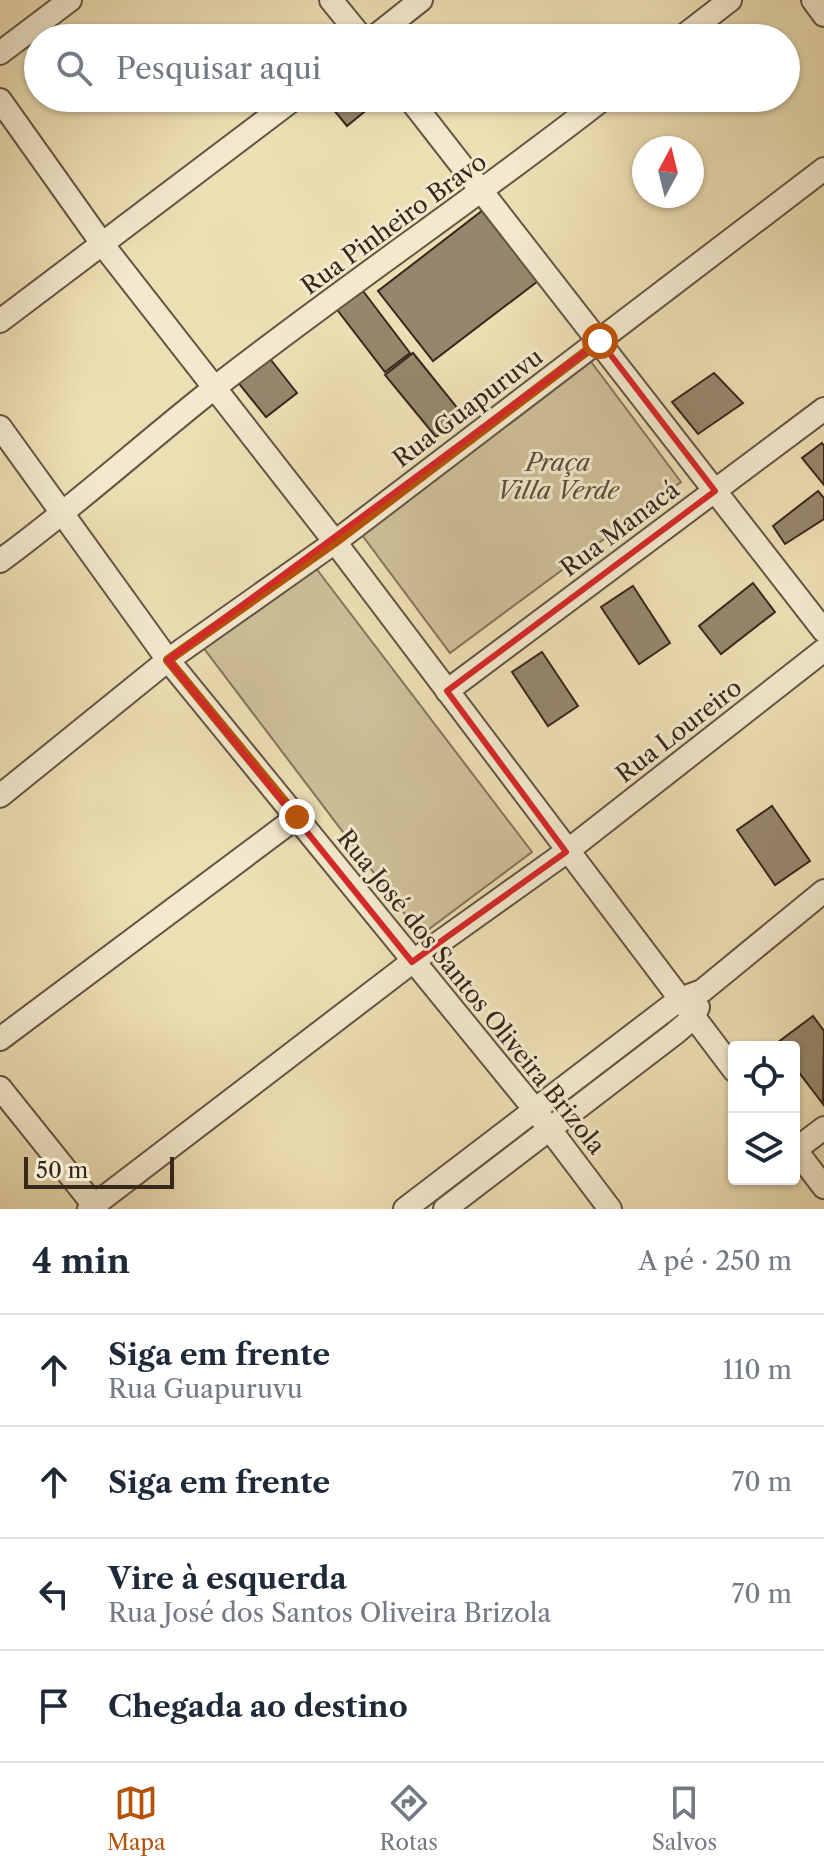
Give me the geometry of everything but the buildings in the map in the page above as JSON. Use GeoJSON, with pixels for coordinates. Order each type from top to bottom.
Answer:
{"type":"FeatureCollection","features":[{"type":"Feature","properties":{"kind":"street"},"geometry":{"type":"LineString","coordinates":[[38,24],[70,0]]}},
{"type":"Feature","properties":{"kind":"street"},"geometry":{"type":"LineString","coordinates":[[331,0],[351,24]]}},
{"type":"Feature","properties":{"kind":"street"},"geometry":{"type":"LineString","coordinates":[[391,24],[421,0]]}},
{"type":"Feature","properties":{"kind":"street"},"geometry":{"type":"LineString","coordinates":[[699,24],[730,0]]}},
{"type":"Feature","properties":{"kind":"street"},"geometry":{"type":"LineString","coordinates":[[813,0],[824,15]]}},
{"type":"Feature","properties":{"kind":"street"},"geometry":{"type":"LineString","coordinates":[[0,53],[24,35]]}},
{"type":"Feature","properties":{"kind":"street"},"geometry":{"type":"LineString","coordinates":[[0,100],[103,245],[335,542],[566,852],[728,1062]]}},
{"type":"Feature","properties":{"kind":"street"},"geometry":{"type":"LineString","coordinates":[[0,321],[277,112]]}},
{"type":"Feature","properties":{"kind":"street"},"geometry":{"type":"LineString","coordinates":[[420,112],[824,631]]}},
{"type":"Feature","properties":{"kind":"street","name":"Rua Pinheiro Bravo"},"geometry":{"type":"LineString","coordinates":[[0,561],[65,514],[214,389],[586,112]]}},
{"type":"Feature","properties":{"kind":"street","name":"Rua Guapuruvu"},"geometry":{"type":"LineString","coordinates":[[0,796],[168,660],[335,542],[824,169]]}},
{"type":"Feature","properties":{"kind":"street","name":"Rua Manacá"},"geometry":{"type":"LineString","coordinates":[[447,691],[824,409]]}},
{"type":"Feature","properties":{"kind":"street","name":"Rua José dos Santos Oliveira Brizola"},"geometry":{"type":"LineString","coordinates":[[0,427],[168,660],[536,1111],[610,1209]]}},
{"type":"Feature","properties":{"kind":"street","name":"Rua Loureiro"},"geometry":{"type":"LineString","coordinates":[[94,1208],[412,962],[566,852],[824,650]]}},
{"type":"Feature","properties":{"kind":"street"},"geometry":{"type":"LineString","coordinates":[[0,1039],[297,817]]}},
{"type":"Feature","properties":{"kind":"street"},"geometry":{"type":"LineString","coordinates":[[445,1209],[549,1129],[686,1009],[702,991],[824,891]]}},
{"type":"Feature","properties":{"kind":"street"},"geometry":{"type":"LineString","coordinates":[[405,1209],[536,1111],[686,1009]]}},
{"type":"Feature","properties":{"kind":"street"},"geometry":{"type":"LineString","coordinates":[[0,1088],[94,1208]]}},
{"type":"Feature","properties":{"kind":"street"},"geometry":{"type":"LineString","coordinates":[[800,1145],[824,1128]]}},
{"type":"Feature","properties":{"kind":"street"},"geometry":{"type":"LineString","coordinates":[[800,1156],[824,1187]]}},
{"type":"Feature","properties":{"kind":"highlighted area"},"geometry":{"type":"Polygon","coordinates":[[[600,341],[715,491],[447,691],[566,852],[412,962],[168,660],[600,341]]]}},
{"type":"Feature","properties":{"kind":"green space","name":"Praça Villa Verde"},"geometry":{"type":"Polygon","coordinates":[[[586,355],[681,482],[450,653],[359,531],[586,355]]]}},
{"type":"Feature","properties":{"kind":"green space"},"geometry":{"type":"Polygon","coordinates":[[[312,563],[532,852],[421,935],[202,646],[312,563]]]}},
{"type":"Feature","properties":{"kind":"route"},"geometry":{"type":"LineString","coordinates":[[297,817],[168,660],[335,542],[600,341]]}}]}
